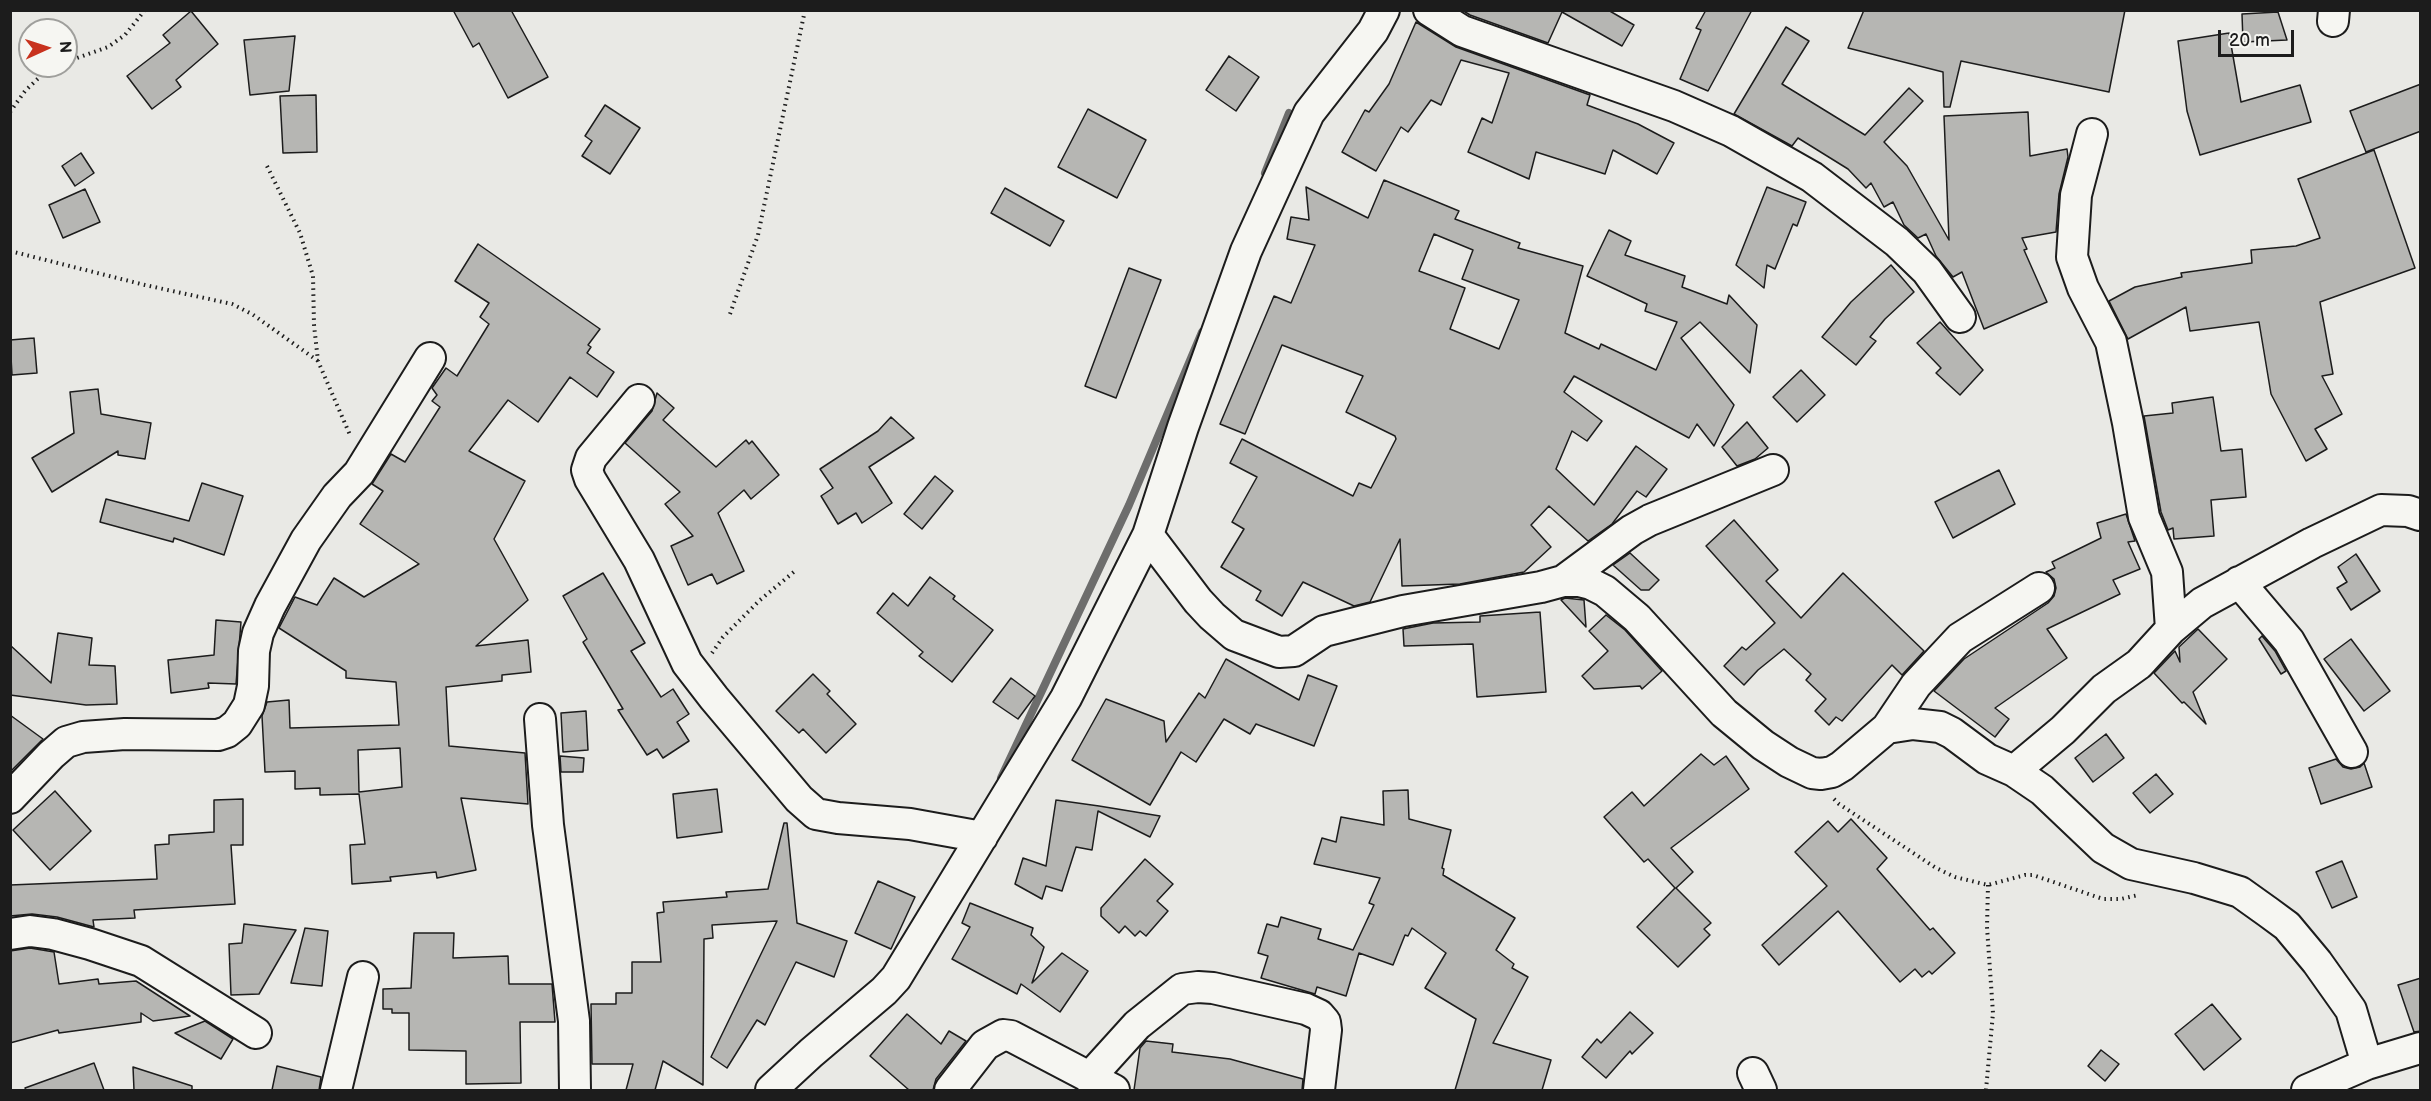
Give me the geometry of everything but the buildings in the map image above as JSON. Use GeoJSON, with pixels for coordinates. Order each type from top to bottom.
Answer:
{"type":"FeatureCollection","features":[{"type":"Feature","properties":{"kind":"street"},"geometry":{"type":"LineString","coordinates":[[771,1090],[884,992],[896,978],[1066,698],[1148,535],[1183,427],[1246,251],[1309,113],[1373,30],[1384,10]]}},
{"type":"Feature","properties":{"kind":"street"},"geometry":{"type":"LineString","coordinates":[[1429,10],[1462,31],[1674,106],[1731,131],[1812,177],[1897,242],[1927,271],[1960,317]]}},
{"type":"Feature","properties":{"kind":"street"},"geometry":{"type":"LineString","coordinates":[[2092,134],[2076,195],[2072,257],[2083,288],[2110,342],[2128,423],[2144,517],[2167,572],[2171,629]]}},
{"type":"Feature","properties":{"kind":"street"},"geometry":{"type":"LineString","coordinates":[[10,798],[66,742],[83,737],[126,734],[218,735],[227,732],[237,724],[249,705],[253,686],[254,651],[258,633],[270,606],[306,540],[337,496],[359,473],[430,358]]}},
{"type":"Feature","properties":{"kind":"street"},"geometry":{"type":"LineString","coordinates":[[639,400],[591,458],[587,470],[590,479],[639,560],[687,663],[799,799],[816,813],[838,818],[910,824],[982,837]]}},
{"type":"Feature","properties":{"kind":"street"},"geometry":{"type":"LineString","coordinates":[[1563,581],[1632,530],[1650,520],[1773,470]]}},
{"type":"Feature","properties":{"kind":"street"},"geometry":{"type":"LineString","coordinates":[[2014,771],[2064,730],[2104,689],[2139,664],[2171,629],[2202,603],[2381,510],[2408,511],[2421,515]]}},
{"type":"Feature","properties":{"kind":"street"},"geometry":{"type":"LineString","coordinates":[[1148,535],[1198,601],[1219,622],[1234,635],[1279,652],[1294,651],[1316,635],[1345,625],[1403,611],[1563,581],[1579,581],[1605,591],[1637,618],[1724,713],[1763,745],[1788,762],[1812,773],[1832,772],[1887,728],[1916,685],[1960,638],[2039,588]]}},
{"type":"Feature","properties":{"kind":"street"},"geometry":{"type":"LineString","coordinates":[[2240,582],[2289,641],[2352,752]]}},
{"type":"Feature","properties":{"kind":"street"},"geometry":{"type":"LineString","coordinates":[[540,719],[548,825],[574,1021],[575,1090]]}},
{"type":"Feature","properties":{"kind":"street"},"geometry":{"type":"LineString","coordinates":[[1887,728],[1913,724],[1940,727],[1987,759],[2014,771],[2042,790],[2103,848],[2131,864],[2194,878],[2240,892],[2286,926],[2317,962],[2351,1010],[2367,1064]]}},
{"type":"Feature","properties":{"kind":"street"},"geometry":{"type":"LineString","coordinates":[[10,934],[30,931],[53,934],[141,961],[256,1033]]}},
{"type":"Feature","properties":{"kind":"street"},"geometry":{"type":"LineString","coordinates":[[336,1090],[363,977]]}},
{"type":"Feature","properties":{"kind":"street"},"geometry":{"type":"LineString","coordinates":[[950,1090],[984,1045],[1003,1035],[1011,1036],[1102,1084],[1137,1025],[1182,989],[1198,987],[1213,988],[1306,1009],[1319,1015],[1325,1022],[1326,1030],[1319,1090]]}},
{"type":"Feature","properties":{"kind":"street"},"geometry":{"type":"LineString","coordinates":[[2307,1090],[2367,1064],[2421,1048]]}},
{"type":"Feature","properties":{"kind":"path"},"geometry":{"type":"LineString","coordinates":[[78,58],[108,46],[125,35],[145,10]]}},
{"type":"Feature","properties":{"kind":"path"},"geometry":{"type":"LineString","coordinates":[[730,314],[758,235],[805,10]]}},
{"type":"Feature","properties":{"kind":"path"},"geometry":{"type":"LineString","coordinates":[[10,112],[25,91],[39,78]]}},
{"type":"Feature","properties":{"kind":"path"},"geometry":{"type":"LineString","coordinates":[[267,166],[300,233],[313,276],[314,326],[318,361],[348,429],[359,473]]}},
{"type":"Feature","properties":{"kind":"path"},"geometry":{"type":"LineString","coordinates":[[10,251],[232,304],[252,314],[318,361]]}},
{"type":"Feature","properties":{"kind":"path"},"geometry":{"type":"LineString","coordinates":[[697,675],[723,637],[760,600],[795,571]]}},
{"type":"Feature","properties":{"kind":"path"},"geometry":{"type":"LineString","coordinates":[[1812,773],[1839,804],[1936,868],[1955,877],[1988,885],[2033,874],[2103,899],[2121,899],[2145,892]]}},
{"type":"Feature","properties":{"kind":"path"},"geometry":{"type":"LineString","coordinates":[[1986,1090],[1993,1013],[1987,927],[1988,885]]}},
{"type":"Feature","properties":{"kind":"waterway"},"geometry":{"type":"LineString","coordinates":[[1265,173],[1289,113]]}},
{"type":"Feature","properties":{"kind":"waterway"},"geometry":{"type":"LineString","coordinates":[[1001,778],[1129,505],[1202,332]]}}]}
